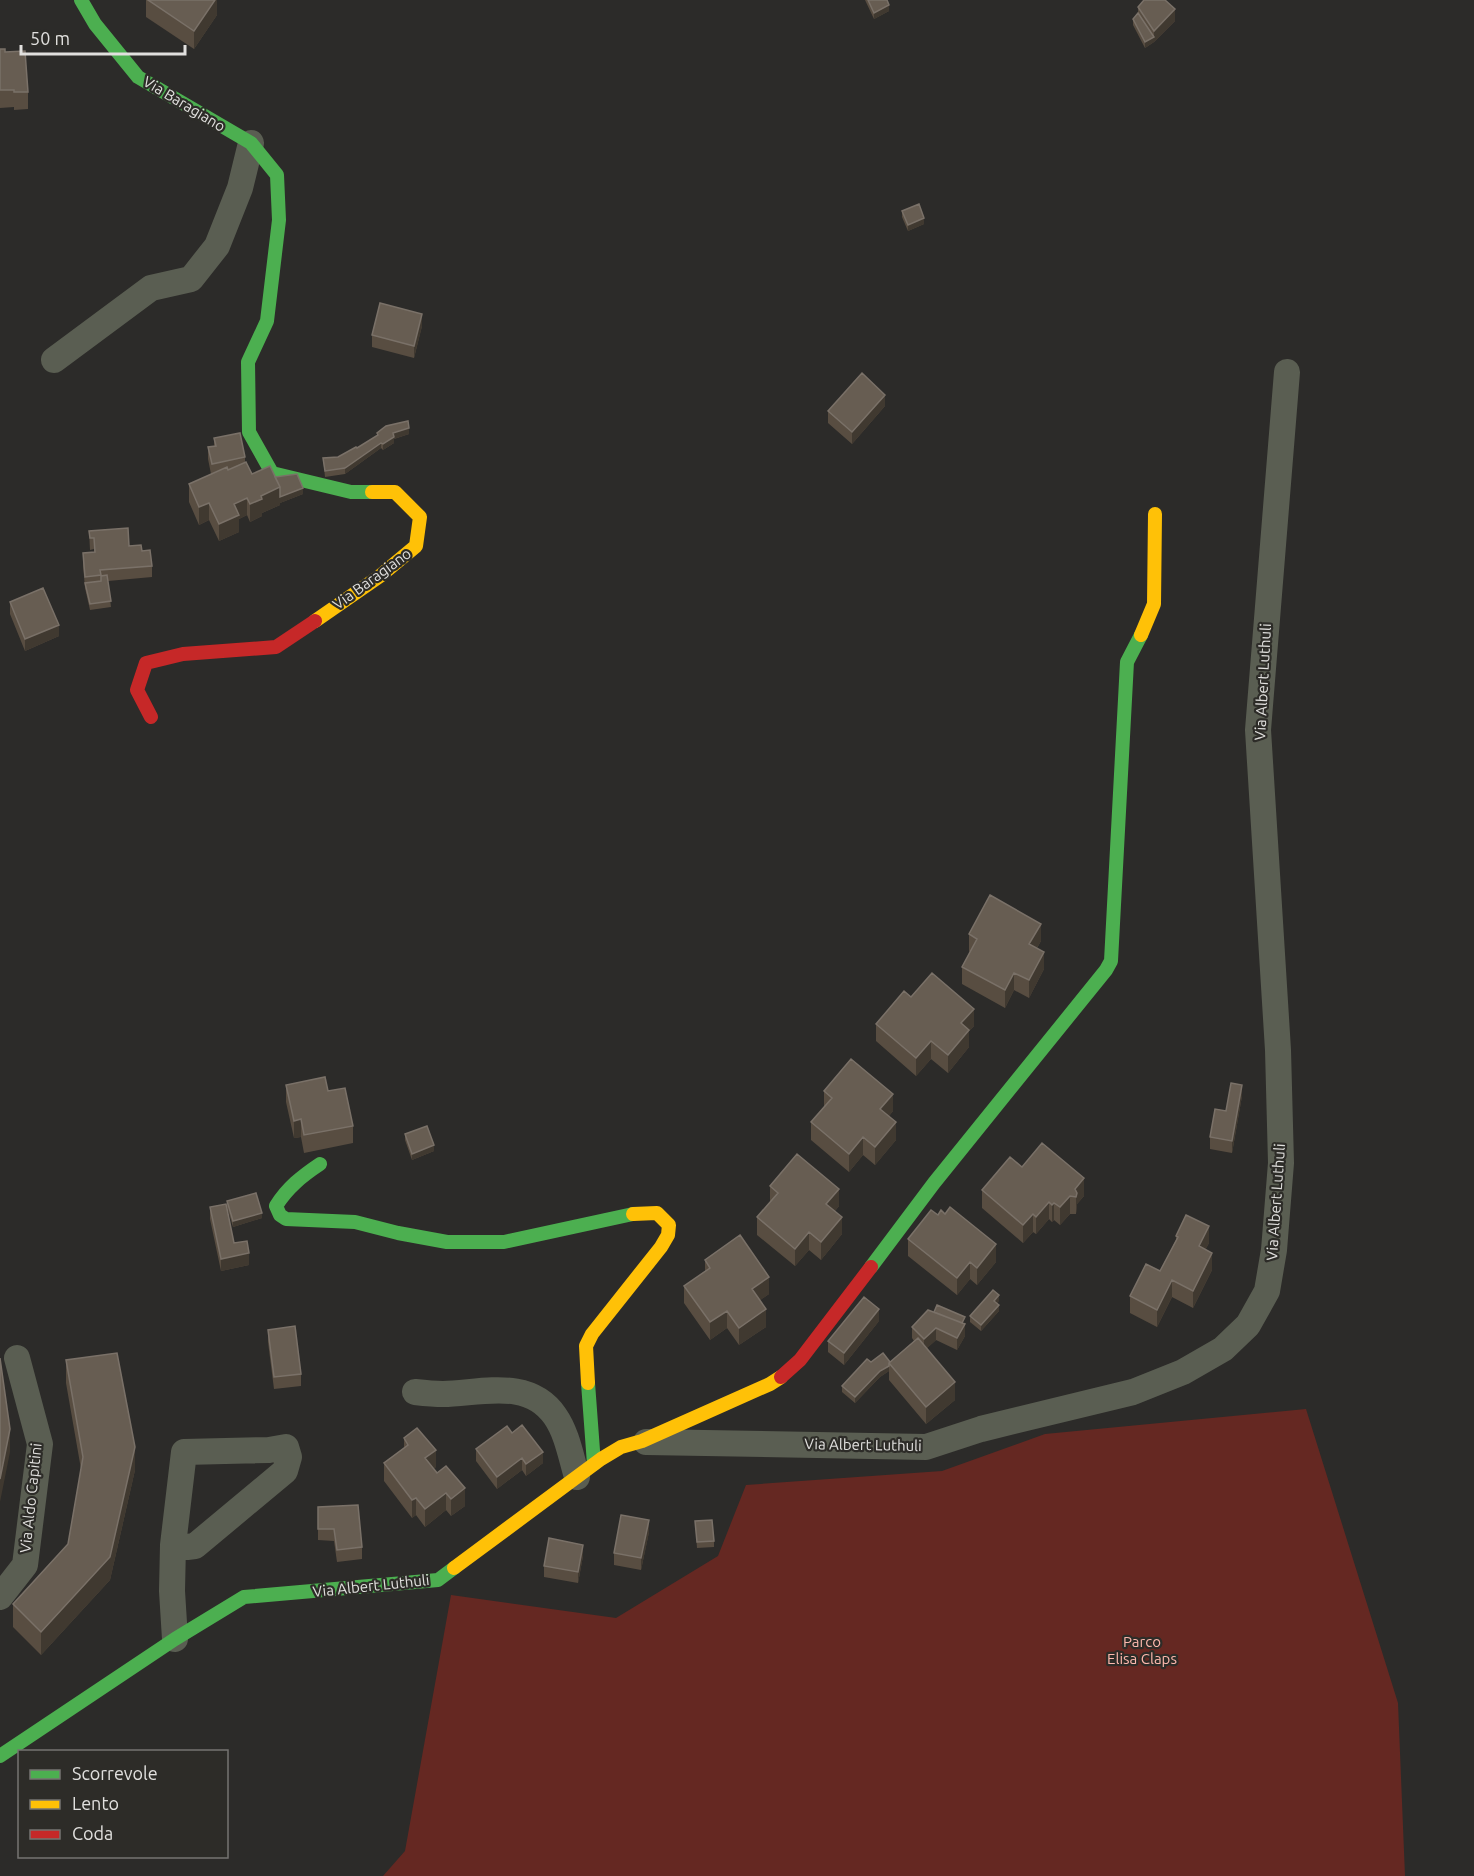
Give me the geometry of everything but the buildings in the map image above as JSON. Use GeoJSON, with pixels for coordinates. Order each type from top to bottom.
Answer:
{"type":"FeatureCollection","features":[{"type":"Feature","properties":{"kind":"street","name":"Via Baragiano"},"geometry":{"type":"LineString","coordinates":[[81,0],[95,24],[138,77],[251,143],[277,175],[279,220],[267,321],[248,362],[249,432],[273,473],[351,492],[395,492],[420,518],[416,546],[380,576],[276,647],[183,654],[146,663],[136,690],[151,717]]}},
{"type":"Feature","properties":{"kind":"street"},"geometry":{"type":"LineString","coordinates":[[54,360],[151,288],[191,279],[217,246],[240,188],[251,143]]}},
{"type":"Feature","properties":{"kind":"street","name":"Via Albert Luthuli"},"geometry":{"type":"LineString","coordinates":[[642,1442],[926,1447],[981,1429],[1133,1392],[1183,1372],[1223,1349],[1248,1325],[1267,1291],[1274,1250],[1281,1163],[1278,1050],[1258,730],[1287,372]]}},
{"type":"Feature","properties":{"kind":"street","name":"Via Albert Luthuli"},"geometry":{"type":"LineString","coordinates":[[0,1756],[175,1639],[244,1597],[438,1580],[621,1447],[642,1442],[770,1384],[800,1360],[934,1183],[1111,961],[1127,662],[1139,641],[1154,604],[1155,514]]}},
{"type":"Feature","properties":{"kind":"street"},"geometry":{"type":"LineString","coordinates":[[320,1164],[293,1182],[281,1196],[276,1206],[279,1215],[286,1219],[355,1222],[447,1242],[504,1242],[640,1212],[657,1213],[669,1225],[668,1235],[661,1247],[592,1334],[586,1346],[585,1471]]}},
{"type":"Feature","properties":{"kind":"street","name":"Via Aldo Capitini"},"geometry":{"type":"LineString","coordinates":[[0,1597],[25,1565],[40,1444],[17,1358]]}},
{"type":"Feature","properties":{"kind":"street"},"geometry":{"type":"LineString","coordinates":[[415,1392],[443,1394],[508,1390],[530,1394],[545,1404],[556,1416],[585,1471]]}},
{"type":"Feature","properties":{"kind":"street"},"geometry":{"type":"LineString","coordinates":[[173,1545],[195,1546],[285,1471],[289,1457],[286,1447],[269,1450],[184,1452],[173,1545],[172,1591],[175,1639]]}},
{"type":"Feature","properties":{"kind":"green space","name":"Parco Elisa Claps"},"geometry":{"type":"Polygon","coordinates":[[[1306,1409],[1398,1703],[1405,1876],[383,1876],[405,1851],[451,1595],[616,1618],[718,1556],[746,1485],[942,1471],[1045,1434],[1306,1409]]]}},
{"type":"Feature","properties":{"kind":"traffic: fast"},"geometry":{"type":"LineString","coordinates":[[81,0],[95,24],[138,77],[251,143],[277,175],[279,220],[267,321],[248,362],[249,432],[272,473],[351,492],[372,492]]}},
{"type":"Feature","properties":{"kind":"traffic: fast"},"geometry":{"type":"LineString","coordinates":[[871,1267],[934,1183],[1111,961],[1127,662],[1141,635]]}},
{"type":"Feature","properties":{"kind":"traffic: fast"},"geometry":{"type":"LineString","coordinates":[[320,1164],[285,1194],[276,1206],[280,1215],[286,1219],[355,1222],[447,1242],[504,1242],[633,1214]]}},
{"type":"Feature","properties":{"kind":"traffic: fast"},"geometry":{"type":"LineString","coordinates":[[588,1383],[594,1464]]}},
{"type":"Feature","properties":{"kind":"traffic: fast"},"geometry":{"type":"LineString","coordinates":[[0,1756],[175,1639],[244,1597],[438,1580],[454,1568]]}},
{"type":"Feature","properties":{"kind":"traffic: slow"},"geometry":{"type":"LineString","coordinates":[[315,621],[380,576],[416,546],[420,517],[395,492],[372,492]]}},
{"type":"Feature","properties":{"kind":"traffic: slow"},"geometry":{"type":"LineString","coordinates":[[1141,635],[1154,604],[1155,514]]}},
{"type":"Feature","properties":{"kind":"traffic: slow"},"geometry":{"type":"LineString","coordinates":[[588,1383],[586,1346],[592,1334],[668,1235],[669,1225],[657,1213],[633,1214]]}},
{"type":"Feature","properties":{"kind":"traffic: slow"},"geometry":{"type":"LineString","coordinates":[[454,1568],[601,1459],[621,1447],[642,1441],[781,1377]]}},
{"type":"Feature","properties":{"kind":"traffic: jam"},"geometry":{"type":"LineString","coordinates":[[151,717],[137,690],[146,663],[183,654],[276,647],[315,621]]}},
{"type":"Feature","properties":{"kind":"traffic: jam"},"geometry":{"type":"LineString","coordinates":[[781,1377],[800,1360],[871,1267]]}}]}
